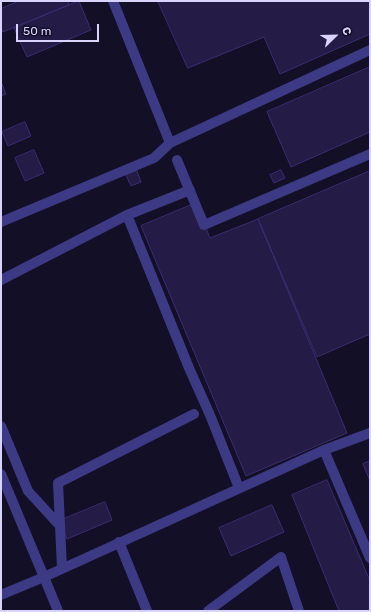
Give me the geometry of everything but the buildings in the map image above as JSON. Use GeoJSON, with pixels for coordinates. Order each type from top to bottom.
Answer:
{"type":"FeatureCollection","features":[{"type":"Feature","properties":{"kind":"street"},"geometry":{"type":"LineString","coordinates":[[113,1],[170,143]]}},
{"type":"Feature","properties":{"kind":"street"},"geometry":{"type":"LineString","coordinates":[[1,222],[154,158],[170,143],[370,50]]}},
{"type":"Feature","properties":{"kind":"street"},"geometry":{"type":"LineString","coordinates":[[177,160],[204,225],[370,154]]}},
{"type":"Feature","properties":{"kind":"street"},"geometry":{"type":"LineString","coordinates":[[1,280],[127,215],[190,190]]}},
{"type":"Feature","properties":{"kind":"street"},"geometry":{"type":"LineString","coordinates":[[127,215],[239,488]]}},
{"type":"Feature","properties":{"kind":"street"},"geometry":{"type":"LineString","coordinates":[[62,568],[58,483],[194,414]]}},
{"type":"Feature","properties":{"kind":"street"},"geometry":{"type":"LineString","coordinates":[[1,426],[28,491],[60,526]]}},
{"type":"Feature","properties":{"kind":"street"},"geometry":{"type":"LineString","coordinates":[[1,595],[324,450],[370,433]]}},
{"type":"Feature","properties":{"kind":"street"},"geometry":{"type":"LineString","coordinates":[[324,450],[370,558]]}},
{"type":"Feature","properties":{"kind":"street"},"geometry":{"type":"LineString","coordinates":[[1,474],[58,611]]}},
{"type":"Feature","properties":{"kind":"street"},"geometry":{"type":"LineString","coordinates":[[119,542],[148,611]]}},
{"type":"Feature","properties":{"kind":"street"},"geometry":{"type":"LineString","coordinates":[[208,611],[281,557],[299,611]]}}]}
